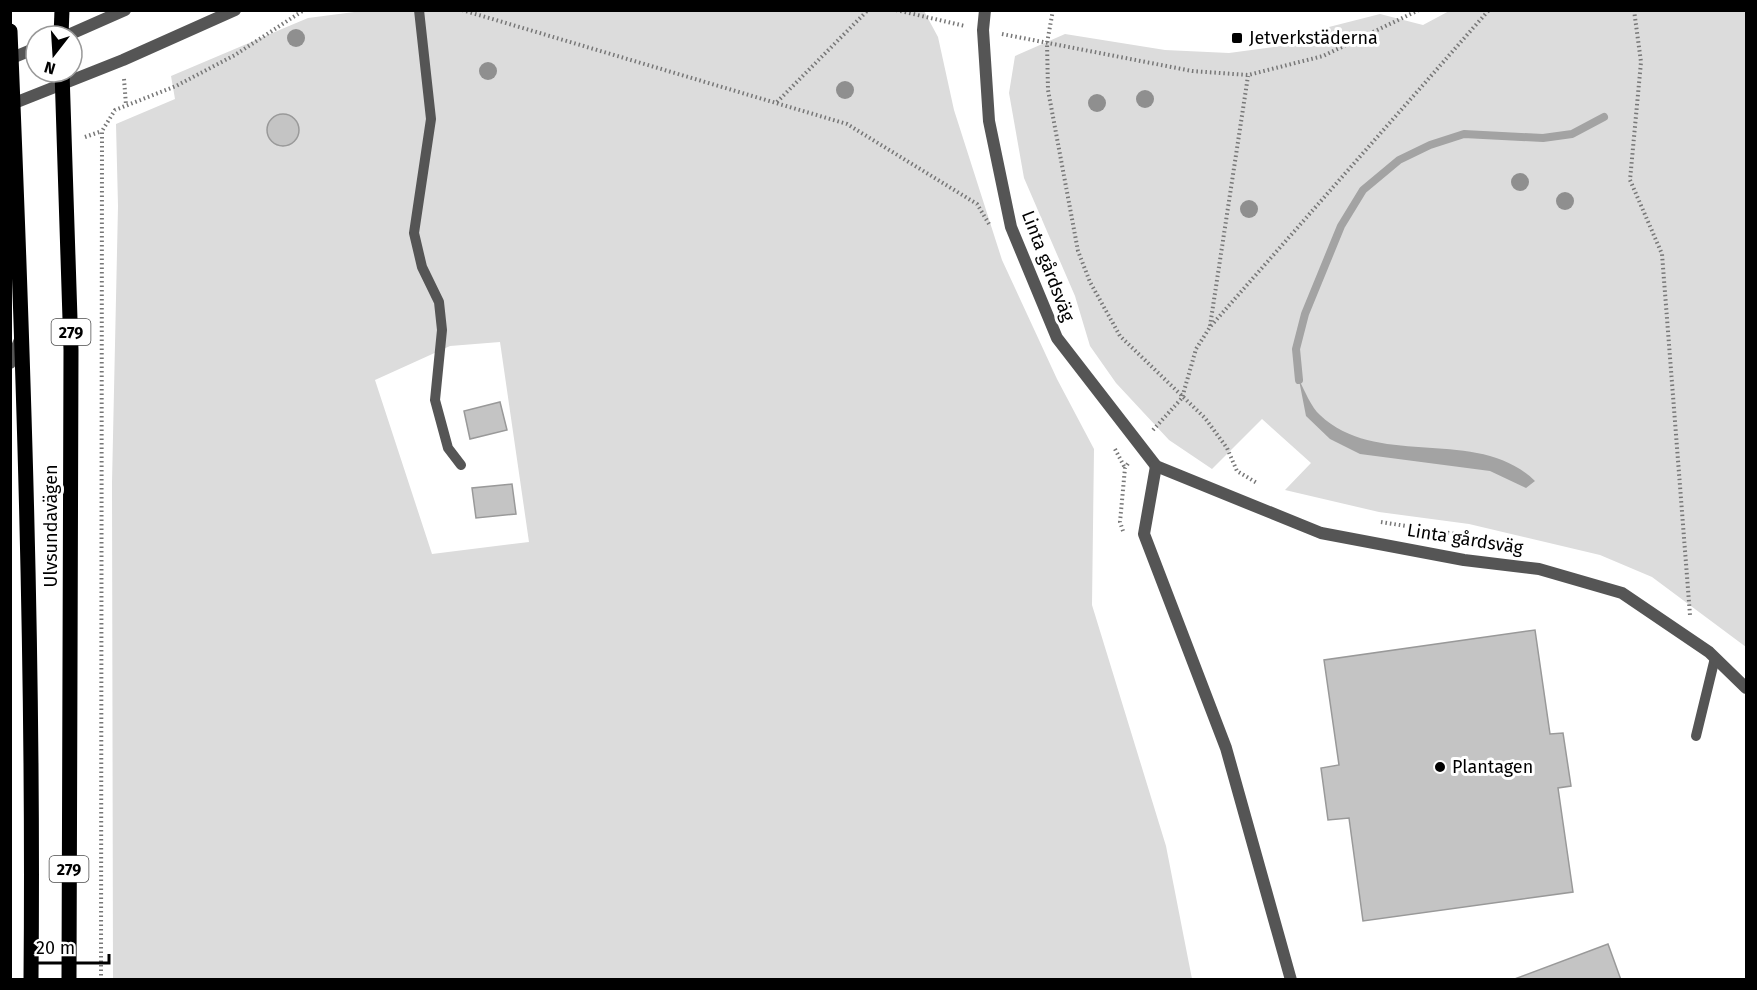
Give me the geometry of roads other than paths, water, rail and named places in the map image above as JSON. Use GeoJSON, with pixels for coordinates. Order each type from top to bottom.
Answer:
{"type":"FeatureCollection","features":[{"type":"Feature","properties":{"kind":"main road","name":"Ulvsundavägen"},"geometry":{"type":"LineString","coordinates":[[10,31],[23,333],[32,815],[31,980]]}},
{"type":"Feature","properties":{"kind":"main road","name":"Ulvsundavägen"},"geometry":{"type":"LineString","coordinates":[[62,84],[71,350],[69,980]]}},
{"type":"Feature","properties":{"kind":"street"},"geometry":{"type":"LineString","coordinates":[[84,27],[125,10]]}},
{"type":"Feature","properties":{"kind":"street"},"geometry":{"type":"LineString","coordinates":[[84,69],[235,10]]}},
{"type":"Feature","properties":{"kind":"street","name":"Linta gårdsväg"},"geometry":{"type":"LineString","coordinates":[[985,10],[983,30],[989,121],[1011,227],[1057,338],[1156,466],[1321,532],[1464,560],[1539,569],[1622,593],[1714,658],[1746,688]]}},
{"type":"Feature","properties":{"kind":"street"},"geometry":{"type":"LineString","coordinates":[[12,104],[50,84]]}},
{"type":"Feature","properties":{"kind":"street","name":"Ulvsundavägen"},"geometry":{"type":"LineString","coordinates":[[10,363],[23,333]]}},
{"type":"Feature","properties":{"kind":"street"},"geometry":{"type":"LineString","coordinates":[[1156,466],[1144,534],[1226,748],[1291,980]]}},
{"type":"Feature","properties":{"kind":"lane"},"geometry":{"type":"LineString","coordinates":[[419,10],[431,119],[414,232],[422,267],[439,302],[442,330],[435,400],[448,448],[461,465]]}},
{"type":"Feature","properties":{"kind":"lane"},"geometry":{"type":"LineString","coordinates":[[1696,736],[1714,658]]}},
{"type":"Feature","properties":{"kind":"waterway"},"geometry":{"type":"LineString","coordinates":[[1299,380],[1296,349],[1305,314],[1341,226],[1363,190],[1399,160],[1430,145],[1464,134],[1543,138],[1572,134],[1604,117]]}},
{"type":"Feature","properties":{"kind":"place","name":"Jetverkstäderna"},"geometry":{"type":"Point","coordinates":[1237,38]}},
{"type":"Feature","properties":{"kind":"place","name":"Plantagen"},"geometry":{"type":"Point","coordinates":[1440,767]}}]}
